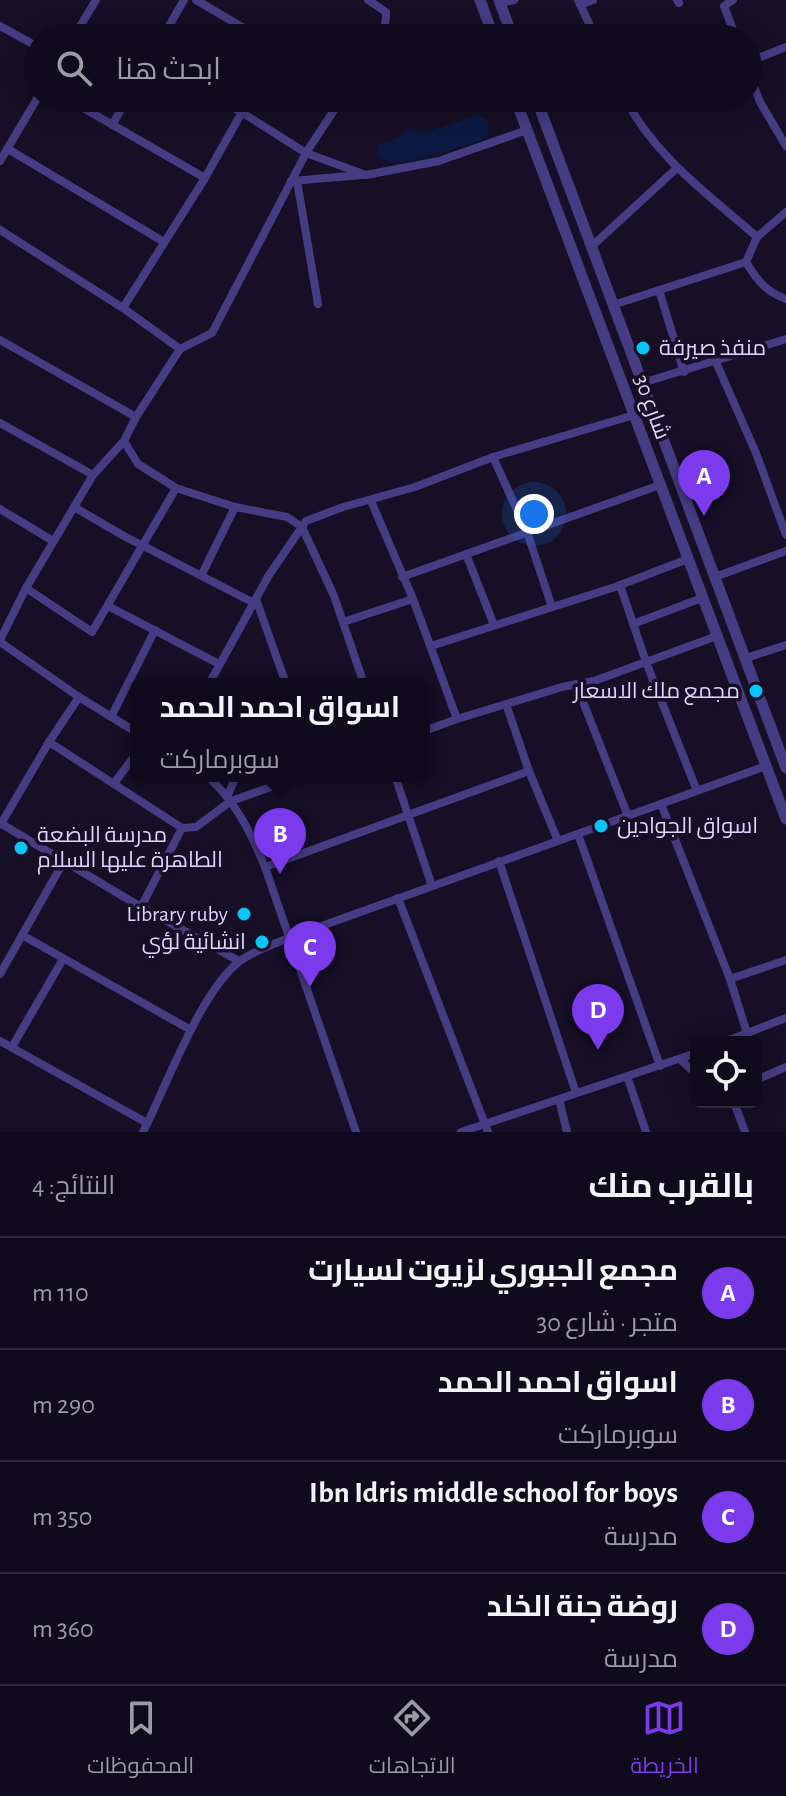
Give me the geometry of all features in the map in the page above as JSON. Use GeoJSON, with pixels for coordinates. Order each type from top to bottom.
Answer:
{"type":"FeatureCollection","features":[{"type":"Feature","properties":{"kind":"street"},"geometry":{"type":"LineString","coordinates":[[81,24],[96,0]]}},
{"type":"Feature","properties":{"kind":"street"},"geometry":{"type":"LineString","coordinates":[[170,24],[184,0]]}},
{"type":"Feature","properties":{"kind":"street"},"geometry":{"type":"LineString","coordinates":[[196,0],[237,24]]}},
{"type":"Feature","properties":{"kind":"street"},"geometry":{"type":"LineString","coordinates":[[480,0],[489,24]]}},
{"type":"Feature","properties":{"kind":"street"},"geometry":{"type":"LineString","coordinates":[[508,24],[500,1],[514,0]]}},
{"type":"Feature","properties":{"kind":"street"},"geometry":{"type":"LineString","coordinates":[[589,24],[579,2],[593,0]]}},
{"type":"Feature","properties":{"kind":"street"},"geometry":{"type":"LineString","coordinates":[[731,24],[724,6],[733,0]]}},
{"type":"Feature","properties":{"kind":"street"},"geometry":{"type":"LineString","coordinates":[[373,1],[386,12],[385,24]]}},
{"type":"Feature","properties":{"kind":"street"},"geometry":{"type":"LineString","coordinates":[[0,26],[24,39]]}},
{"type":"Feature","properties":{"kind":"street"},"geometry":{"type":"LineString","coordinates":[[762,56],[786,47]]}},
{"type":"Feature","properties":{"kind":"street"},"geometry":{"type":"LineString","coordinates":[[762,105],[786,146]]}},
{"type":"Feature","properties":{"kind":"street"},"geometry":{"type":"LineString","coordinates":[[0,161],[29,112]]}},
{"type":"Feature","properties":{"kind":"street"},"geometry":{"type":"LineString","coordinates":[[90,112],[205,178]]}},
{"type":"Feature","properties":{"kind":"street"},"geometry":{"type":"LineString","coordinates":[[112,125],[120,112]]}},
{"type":"Feature","properties":{"kind":"street"},"geometry":{"type":"LineString","coordinates":[[123,308],[205,178],[242,112],[306,153],[366,175]]}},
{"type":"Feature","properties":{"kind":"street"},"geometry":{"type":"LineString","coordinates":[[130,728],[0,641],[26,588],[93,475],[124,441],[180,349],[212,333],[306,153],[333,112]]}},
{"type":"Feature","properties":{"kind":"street"},"geometry":{"type":"LineString","coordinates":[[521,114],[530,116],[532,112]]}},
{"type":"Feature","properties":{"kind":"street","name":"شارع 30"},"geometry":{"type":"LineString","coordinates":[[540,112],[786,768]]}},
{"type":"Feature","properties":{"kind":"street"},"geometry":{"type":"LineString","coordinates":[[632,112],[677,168],[757,237]]}},
{"type":"Feature","properties":{"kind":"street","name":"شارع 30"},"geometry":{"type":"LineString","coordinates":[[521,114],[786,819]]}},
{"type":"Feature","properties":{"kind":"street"},"geometry":{"type":"LineString","coordinates":[[294,181],[366,175],[439,161],[527,130]]}},
{"type":"Feature","properties":{"kind":"street"},"geometry":{"type":"LineString","coordinates":[[536,154],[545,146],[554,148]]}},
{"type":"Feature","properties":{"kind":"street"},"geometry":{"type":"LineString","coordinates":[[8,149],[164,242]]}},
{"type":"Feature","properties":{"kind":"street"},"geometry":{"type":"LineString","coordinates":[[591,247],[677,168]]}},
{"type":"Feature","properties":{"kind":"street"},"geometry":{"type":"LineString","coordinates":[[294,181],[318,304]]}},
{"type":"Feature","properties":{"kind":"street"},"geometry":{"type":"LineString","coordinates":[[613,305],[746,262],[757,237],[786,212]]}},
{"type":"Feature","properties":{"kind":"street"},"geometry":{"type":"LineString","coordinates":[[0,230],[123,308],[180,349]]}},
{"type":"Feature","properties":{"kind":"street"},"geometry":{"type":"LineString","coordinates":[[746,262],[756,281],[786,299]]}},
{"type":"Feature","properties":{"kind":"street"},"geometry":{"type":"LineString","coordinates":[[659,290],[684,372]]}},
{"type":"Feature","properties":{"kind":"street"},"geometry":{"type":"LineString","coordinates":[[642,383],[786,339]]}},
{"type":"Feature","properties":{"kind":"street"},"geometry":{"type":"LineString","coordinates":[[0,340],[136,417]]}},
{"type":"Feature","properties":{"kind":"street"},"geometry":{"type":"LineString","coordinates":[[715,360],[756,453],[786,535]]}},
{"type":"Feature","properties":{"kind":"street"},"geometry":{"type":"LineString","coordinates":[[212,678],[255,601],[306,521],[415,487],[493,457],[634,415]]}},
{"type":"Feature","properties":{"kind":"street"},"geometry":{"type":"LineString","coordinates":[[0,423],[93,475]]}},
{"type":"Feature","properties":{"kind":"street"},"geometry":{"type":"LineString","coordinates":[[124,441],[138,464],[176,488],[235,507],[287,517],[302,527],[334,596],[362,678]]}},
{"type":"Feature","properties":{"kind":"street"},"geometry":{"type":"LineString","coordinates":[[493,457],[527,532],[552,607]]}},
{"type":"Feature","properties":{"kind":"street"},"geometry":{"type":"LineString","coordinates":[[402,577],[660,485]]}},
{"type":"Feature","properties":{"kind":"street"},"geometry":{"type":"LineString","coordinates":[[26,588],[92,632],[176,488]]}},
{"type":"Feature","properties":{"kind":"street"},"geometry":{"type":"LineString","coordinates":[[371,501],[413,599],[457,719]]}},
{"type":"Feature","properties":{"kind":"street"},"geometry":{"type":"LineString","coordinates":[[74,507],[255,601],[284,678]]}},
{"type":"Feature","properties":{"kind":"street"},"geometry":{"type":"LineString","coordinates":[[202,574],[235,507]]}},
{"type":"Feature","properties":{"kind":"street"},"geometry":{"type":"LineString","coordinates":[[0,509],[53,541]]}},
{"type":"Feature","properties":{"kind":"street"},"geometry":{"type":"LineString","coordinates":[[715,577],[786,551]]}},
{"type":"Feature","properties":{"kind":"street"},"geometry":{"type":"LineString","coordinates":[[466,554],[494,625]]}},
{"type":"Feature","properties":{"kind":"street"},"geometry":{"type":"LineString","coordinates":[[431,646],[620,585],[688,559]]}},
{"type":"Feature","properties":{"kind":"street"},"geometry":{"type":"LineString","coordinates":[[620,585],[646,662],[697,791]]}},
{"type":"Feature","properties":{"kind":"street"},"geometry":{"type":"LineString","coordinates":[[633,624],[702,598]]}},
{"type":"Feature","properties":{"kind":"street"},"geometry":{"type":"LineString","coordinates":[[343,622],[413,599]]}},
{"type":"Feature","properties":{"kind":"street"},"geometry":{"type":"LineString","coordinates":[[108,606],[219,664]]}},
{"type":"Feature","properties":{"kind":"street"},"geometry":{"type":"LineString","coordinates":[[131,678],[155,630]]}},
{"type":"Feature","properties":{"kind":"street"},"geometry":{"type":"LineString","coordinates":[[430,729],[506,704],[594,681],[717,636]]}},
{"type":"Feature","properties":{"kind":"street"},"geometry":{"type":"LineString","coordinates":[[746,658],[786,645]]}},
{"type":"Feature","properties":{"kind":"street"},"geometry":{"type":"LineString","coordinates":[[111,717],[130,679]]}},
{"type":"Feature","properties":{"kind":"street"},"geometry":{"type":"LineString","coordinates":[[576,684],[628,816]]}},
{"type":"Feature","properties":{"kind":"street"},"geometry":{"type":"LineString","coordinates":[[79,697],[1,823],[141,907],[239,961]]}},
{"type":"Feature","properties":{"kind":"street"},"geometry":{"type":"LineString","coordinates":[[506,704],[558,841]]}},
{"type":"Feature","properties":{"kind":"street"},"geometry":{"type":"LineString","coordinates":[[49,742],[182,828],[196,827],[229,799],[283,782]]}},
{"type":"Feature","properties":{"kind":"street"},"geometry":{"type":"LineString","coordinates":[[115,782],[130,762]]}},
{"type":"Feature","properties":{"kind":"street"},"geometry":{"type":"LineString","coordinates":[[0,1041],[145,1128],[191,1030],[219,984],[239,961],[291,937],[766,766]]}},
{"type":"Feature","properties":{"kind":"street"},"geometry":{"type":"LineString","coordinates":[[265,867],[529,771]]}},
{"type":"Feature","properties":{"kind":"street"},"geometry":{"type":"LineString","coordinates":[[213,782],[229,799],[252,836],[265,867],[356,1132]]}},
{"type":"Feature","properties":{"kind":"street"},"geometry":{"type":"LineString","coordinates":[[229,799],[234,782]]}},
{"type":"Feature","properties":{"kind":"street"},"geometry":{"type":"LineString","coordinates":[[397,782],[432,886]]}},
{"type":"Feature","properties":{"kind":"street"},"geometry":{"type":"LineString","coordinates":[[661,804],[730,979],[747,1033]]}},
{"type":"Feature","properties":{"kind":"street"},"geometry":{"type":"LineString","coordinates":[[141,907],[182,828]]}},
{"type":"Feature","properties":{"kind":"street"},"geometry":{"type":"LineString","coordinates":[[578,834],[660,1066]]}},
{"type":"Feature","properties":{"kind":"street"},"geometry":{"type":"LineString","coordinates":[[0,974],[64,861]]}},
{"type":"Feature","properties":{"kind":"street"},"geometry":{"type":"LineString","coordinates":[[499,861],[576,1093]]}},
{"type":"Feature","properties":{"kind":"street"},"geometry":{"type":"LineString","coordinates":[[398,898],[487,1128]]}},
{"type":"Feature","properties":{"kind":"street"},"geometry":{"type":"LineString","coordinates":[[22,935],[191,1030]]}},
{"type":"Feature","properties":{"kind":"street"},"geometry":{"type":"LineString","coordinates":[[12,1047],[63,959]]}},
{"type":"Feature","properties":{"kind":"street"},"geometry":{"type":"LineString","coordinates":[[730,979],[786,960]]}},
{"type":"Feature","properties":{"kind":"street"},"geometry":{"type":"LineString","coordinates":[[739,1036],[786,1018]]}},
{"type":"Feature","properties":{"kind":"street"},"geometry":{"type":"LineString","coordinates":[[461,1132],[487,1128],[559,1099],[690,1055]]}},
{"type":"Feature","properties":{"kind":"street"},"geometry":{"type":"LineString","coordinates":[[680,1059],[690,1068]]}},
{"type":"Feature","properties":{"kind":"street"},"geometry":{"type":"LineString","coordinates":[[762,1077],[786,1067]]}},
{"type":"Feature","properties":{"kind":"street"},"geometry":{"type":"LineString","coordinates":[[627,1076],[646,1132]]}},
{"type":"Feature","properties":{"kind":"street"},"geometry":{"type":"LineString","coordinates":[[559,1099],[567,1132]]}},
{"type":"Feature","properties":{"kind":"street"},"geometry":{"type":"LineString","coordinates":[[736,1108],[745,1132]]}},
{"type":"Feature","properties":{"kind":"water"},"geometry":{"type":"Polygon","coordinates":[[[476,115],[486,118],[489,125],[487,135],[478,142],[410,161],[385,160],[376,155],[379,145],[402,136],[408,128],[425,133],[476,115]]]}},
{"type":"Feature","properties":{"kind":"place","name":"منفذ صيرفة"},"geometry":{"type":"Point","coordinates":[643,348]}},
{"type":"Feature","properties":{"kind":"place","name":"مجمع الجبوري لزيوت لسيارت"},"geometry":{"type":"Point","coordinates":[704,516]}},
{"type":"Feature","properties":{"kind":"place","name":"مجمع ملك الاسعار"},"geometry":{"type":"Point","coordinates":[756,691]}},
{"type":"Feature","properties":{"kind":"place","name":"اسواق الجوادين"},"geometry":{"type":"Point","coordinates":[601,826]}},
{"type":"Feature","properties":{"kind":"place","name":"مدرسة البضعة الطاهرة عليها السلام"},"geometry":{"type":"Point","coordinates":[21,848]}},
{"type":"Feature","properties":{"kind":"place","name":"اسواق احمد الحمد"},"geometry":{"type":"Point","coordinates":[280,874]}},
{"type":"Feature","properties":{"kind":"place","name":"Library ruby"},"geometry":{"type":"Point","coordinates":[244,914]}},
{"type":"Feature","properties":{"kind":"place","name":"انشائية لؤي"},"geometry":{"type":"Point","coordinates":[262,942]}},
{"type":"Feature","properties":{"kind":"place","name":"Ibn Idris middle school for boys"},"geometry":{"type":"Point","coordinates":[310,987]}},
{"type":"Feature","properties":{"kind":"place","name":"روضة جنة الخلد"},"geometry":{"type":"Point","coordinates":[598,1050]}}]}
